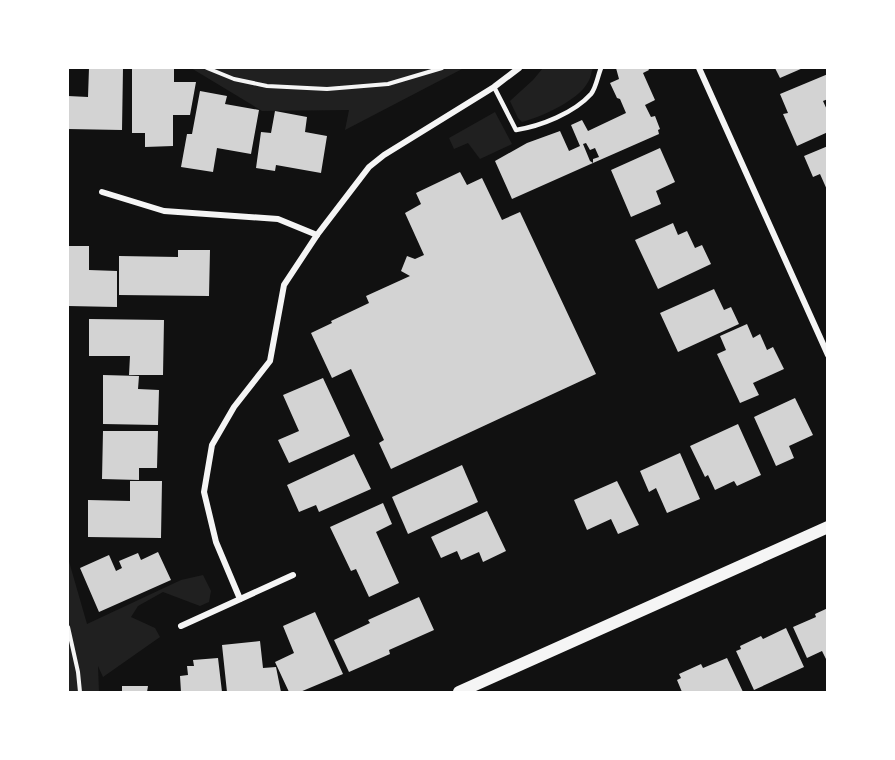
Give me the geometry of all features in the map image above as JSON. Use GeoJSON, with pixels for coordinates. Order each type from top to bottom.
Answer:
{"type":"FeatureCollection","features":[{"type":"Feature","properties":{"kind":"main road"},"geometry":{"type":"LineString","coordinates":[[459,693],[828,527]]}},
{"type":"Feature","properties":{"kind":"street"},"geometry":{"type":"LineString","coordinates":[[240,599],[216,542],[204,492],[212,444],[234,407],[270,361],[284,285],[317,235],[369,167],[384,155],[494,87],[519,68]]}},
{"type":"Feature","properties":{"kind":"street"},"geometry":{"type":"LineString","coordinates":[[699,68],[828,355]]}},
{"type":"Feature","properties":{"kind":"street"},"geometry":{"type":"LineString","coordinates":[[102,192],[164,211],[278,219],[317,235]]}},
{"type":"Feature","properties":{"kind":"street"},"geometry":{"type":"LineString","coordinates":[[181,626],[293,575]]}},
{"type":"Feature","properties":{"kind":"lane"},"geometry":{"type":"LineString","coordinates":[[494,87],[516,130],[532,128],[571,109],[592,93],[601,68]]}},
{"type":"Feature","properties":{"kind":"path"},"geometry":{"type":"LineString","coordinates":[[207,68],[234,79],[267,86],[327,89],[388,84],[442,68]]}},
{"type":"Feature","properties":{"kind":"path"},"geometry":{"type":"LineString","coordinates":[[68,627],[80,693]]}},
{"type":"Feature","properties":{"kind":"shaded area"},"geometry":{"type":"Polygon","coordinates":[[[191,68],[464,68],[345,130],[349,110],[262,111],[191,68]]]}},
{"type":"Feature","properties":{"kind":"shaded area"},"geometry":{"type":"Polygon","coordinates":[[[543,68],[593,68],[589,80],[577,95],[549,112],[522,122],[510,101],[543,68]]]}},
{"type":"Feature","properties":{"kind":"shaded area"},"geometry":{"type":"Polygon","coordinates":[[[495,112],[512,144],[480,159],[468,143],[454,149],[449,138],[495,112]]]}},
{"type":"Feature","properties":{"kind":"shaded area"},"geometry":{"type":"Polygon","coordinates":[[[68,558],[87,624],[181,580],[203,575],[211,591],[209,602],[200,606],[163,592],[138,606],[131,617],[155,628],[160,637],[103,677],[98,666],[99,692],[68,692],[68,558]]]}},
{"type":"Feature","properties":{"kind":"building"},"geometry":{"type":"Polygon","coordinates":[[[89,68],[123,68],[122,130],[68,129],[68,96],[88,97],[89,68]]]}},
{"type":"Feature","properties":{"kind":"building"},"geometry":{"type":"Polygon","coordinates":[[[132,68],[174,68],[174,82],[196,82],[190,115],[173,115],[173,146],[145,147],[145,133],[132,133],[132,68]]]}},
{"type":"Feature","properties":{"kind":"building"},"geometry":{"type":"Polygon","coordinates":[[[616,68],[648,68],[649,70],[643,73],[655,100],[645,105],[651,117],[655,116],[660,129],[659,134],[512,199],[495,161],[527,143],[560,131],[569,151],[580,146],[571,125],[582,120],[588,131],[626,113],[610,83],[619,79],[616,68]],[[586,143],[583,144],[590,161],[593,163],[593,159],[599,157],[595,148],[590,150],[586,143]]]}},
{"type":"Feature","properties":{"kind":"building"},"geometry":{"type":"Polygon","coordinates":[[[775,68],[803,68],[780,78],[775,68]]]}},
{"type":"Feature","properties":{"kind":"building"},"geometry":{"type":"Polygon","coordinates":[[[828,74],[828,99],[823,101],[828,112],[828,132],[797,146],[783,114],[788,113],[780,94],[828,74]]]}},
{"type":"Feature","properties":{"kind":"building"},"geometry":{"type":"Polygon","coordinates":[[[200,91],[227,96],[225,104],[259,110],[251,154],[217,148],[213,172],[181,167],[187,134],[192,134],[200,91]]]}},
{"type":"Feature","properties":{"kind":"building"},"geometry":{"type":"Polygon","coordinates":[[[275,111],[307,117],[305,132],[327,136],[321,173],[276,165],[275,171],[256,168],[261,132],[271,133],[275,111]]]}},
{"type":"Feature","properties":{"kind":"building"},"geometry":{"type":"Polygon","coordinates":[[[828,146],[828,192],[820,174],[813,177],[804,156],[828,146]]]}},
{"type":"Feature","properties":{"kind":"building"},"geometry":{"type":"Polygon","coordinates":[[[660,148],[675,182],[656,191],[661,204],[631,217],[611,170],[660,148]]]}},
{"type":"Feature","properties":{"kind":"building"},"geometry":{"type":"Polygon","coordinates":[[[460,172],[467,185],[482,178],[502,220],[520,212],[596,374],[391,469],[379,443],[384,440],[351,369],[332,378],[311,333],[369,303],[366,296],[410,276],[401,271],[407,256],[415,259],[424,255],[405,213],[421,204],[416,193],[460,172]]]}},
{"type":"Feature","properties":{"kind":"building"},"geometry":{"type":"Polygon","coordinates":[[[673,223],[678,235],[687,231],[695,248],[702,245],[711,264],[658,289],[635,240],[673,223]]]}},
{"type":"Feature","properties":{"kind":"building"},"geometry":{"type":"Polygon","coordinates":[[[68,246],[89,246],[89,270],[117,271],[117,307],[68,306],[68,246]]]}},
{"type":"Feature","properties":{"kind":"building"},"geometry":{"type":"Polygon","coordinates":[[[178,250],[210,250],[209,296],[119,295],[119,256],[178,257],[178,250]]]}},
{"type":"Feature","properties":{"kind":"building"},"geometry":{"type":"Polygon","coordinates":[[[714,289],[724,310],[731,307],[739,324],[678,352],[660,313],[714,289]]]}},
{"type":"Feature","properties":{"kind":"building"},"geometry":{"type":"Polygon","coordinates":[[[89,319],[164,320],[163,375],[129,375],[130,356],[89,356],[89,319]]]}},
{"type":"Feature","properties":{"kind":"building"},"geometry":{"type":"Polygon","coordinates":[[[747,324],[753,338],[760,334],[767,350],[773,347],[784,369],[753,383],[759,395],[740,403],[717,354],[726,350],[720,336],[747,324]]]}},
{"type":"Feature","properties":{"kind":"building"},"geometry":{"type":"Polygon","coordinates":[[[103,375],[139,376],[138,389],[159,390],[158,425],[103,424],[103,375]]]}},
{"type":"Feature","properties":{"kind":"building"},"geometry":{"type":"Polygon","coordinates":[[[323,378],[350,436],[289,463],[278,440],[299,431],[283,395],[323,378]]]}},
{"type":"Feature","properties":{"kind":"building"},"geometry":{"type":"Polygon","coordinates":[[[795,398],[813,435],[789,446],[794,458],[776,466],[754,417],[795,398]]]}},
{"type":"Feature","properties":{"kind":"building"},"geometry":{"type":"Polygon","coordinates":[[[738,424],[761,475],[737,486],[734,481],[715,490],[708,475],[705,477],[690,446],[738,424]]]}},
{"type":"Feature","properties":{"kind":"building"},"geometry":{"type":"Polygon","coordinates":[[[103,431],[158,431],[157,468],[139,468],[139,480],[102,479],[103,431]]]}},
{"type":"Feature","properties":{"kind":"building"},"geometry":{"type":"Polygon","coordinates":[[[680,453],[700,499],[667,513],[656,488],[649,492],[640,471],[680,453]]]}},
{"type":"Feature","properties":{"kind":"building"},"geometry":{"type":"Polygon","coordinates":[[[354,454],[371,489],[319,512],[316,505],[299,512],[287,485],[354,454]]]}},
{"type":"Feature","properties":{"kind":"building"},"geometry":{"type":"Polygon","coordinates":[[[462,465],[478,502],[408,534],[392,497],[462,465]]]}},
{"type":"Feature","properties":{"kind":"building"},"geometry":{"type":"Polygon","coordinates":[[[130,481],[162,481],[161,538],[88,537],[88,500],[130,501],[130,481]]]}},
{"type":"Feature","properties":{"kind":"building"},"geometry":{"type":"Polygon","coordinates":[[[617,481],[639,525],[618,534],[611,519],[587,530],[574,500],[617,481]]]}},
{"type":"Feature","properties":{"kind":"building"},"geometry":{"type":"Polygon","coordinates":[[[383,503],[392,524],[376,532],[399,583],[369,597],[356,569],[351,571],[330,527],[383,503]]]}},
{"type":"Feature","properties":{"kind":"building"},"geometry":{"type":"Polygon","coordinates":[[[487,511],[506,551],[483,562],[479,552],[461,560],[457,551],[441,558],[431,537],[487,511]]]}},
{"type":"Feature","properties":{"kind":"building"},"geometry":{"type":"Polygon","coordinates":[[[158,552],[171,580],[99,612],[80,568],[109,555],[116,571],[122,568],[119,561],[138,553],[141,560],[158,552]]]}},
{"type":"Feature","properties":{"kind":"building"},"geometry":{"type":"Polygon","coordinates":[[[419,597],[434,630],[389,650],[390,654],[349,672],[334,640],[370,623],[368,620],[419,597]]]}},
{"type":"Feature","properties":{"kind":"building"},"geometry":{"type":"Polygon","coordinates":[[[828,608],[828,663],[822,651],[807,658],[793,627],[816,617],[815,614],[828,608]]]}},
{"type":"Feature","properties":{"kind":"building"},"geometry":{"type":"Polygon","coordinates":[[[315,612],[343,674],[300,692],[289,692],[275,662],[294,653],[283,626],[315,612]]]}},
{"type":"Feature","properties":{"kind":"building"},"geometry":{"type":"Polygon","coordinates":[[[786,628],[804,667],[754,690],[736,651],[741,649],[740,646],[761,636],[763,639],[786,628]]]}},
{"type":"Feature","properties":{"kind":"building"},"geometry":{"type":"Polygon","coordinates":[[[260,641],[263,668],[276,667],[281,692],[227,692],[222,645],[260,641]]]}},
{"type":"Feature","properties":{"kind":"building"},"geometry":{"type":"Polygon","coordinates":[[[218,658],[222,692],[181,692],[180,676],[188,675],[187,666],[194,666],[193,660],[218,658]]]}},
{"type":"Feature","properties":{"kind":"building"},"geometry":{"type":"Polygon","coordinates":[[[727,658],[743,692],[682,692],[677,680],[681,678],[679,674],[701,664],[703,668],[727,658]]]}},
{"type":"Feature","properties":{"kind":"building"},"geometry":{"type":"Polygon","coordinates":[[[122,686],[148,686],[147,692],[122,692],[122,686]]]}}]}
